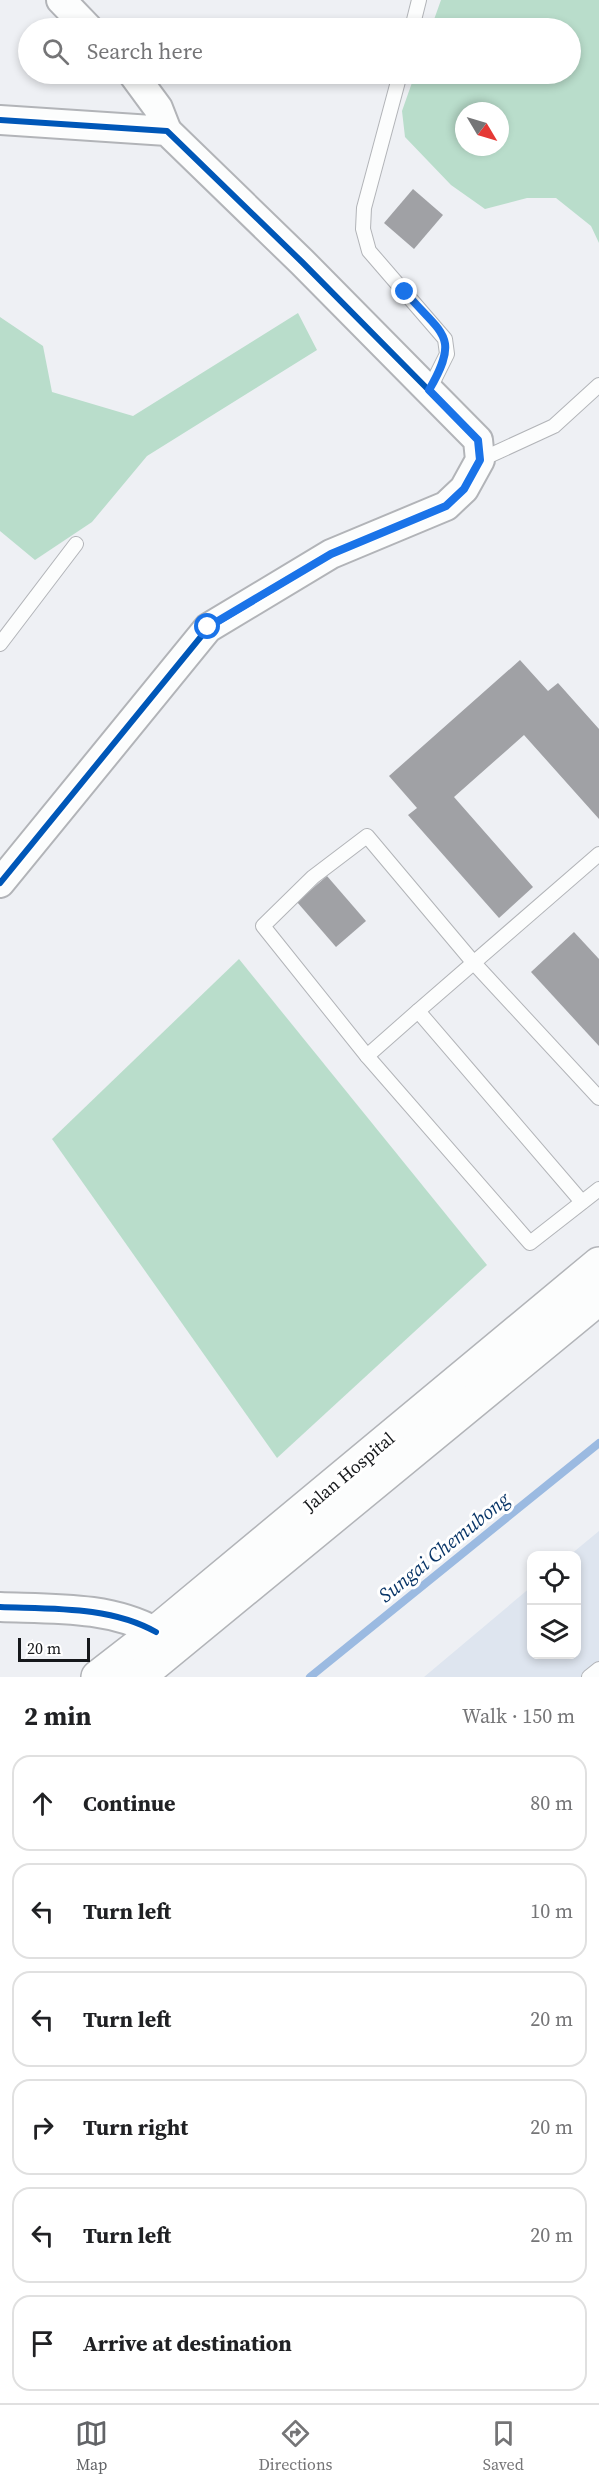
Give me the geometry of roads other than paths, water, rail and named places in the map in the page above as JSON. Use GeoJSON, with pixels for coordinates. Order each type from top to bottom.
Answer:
{"type":"FeatureCollection","features":[{"type":"Feature","properties":{"kind":"main road","name":"Jalan Hospital"},"geometry":{"type":"LineString","coordinates":[[98,1677],[598,1275]]}},
{"type":"Feature","properties":{"kind":"main road","name":"Jalan Hospital"},"geometry":{"type":"LineString","coordinates":[[138,1677],[598,1275]]}},
{"type":"Feature","properties":{"kind":"street"},"geometry":{"type":"LineString","coordinates":[[61,0],[78,18]]}},
{"type":"Feature","properties":{"kind":"street"},"geometry":{"type":"LineString","coordinates":[[0,883],[208,627],[331,554],[446,506],[464,489],[480,460],[478,440],[167,131],[158,108],[140,84]]}},
{"type":"Feature","properties":{"kind":"street"},"geometry":{"type":"LineString","coordinates":[[0,120],[167,131]]}},
{"type":"Feature","properties":{"kind":"street"},"geometry":{"type":"LineString","coordinates":[[0,1607],[94,1612],[134,1619],[156,1632]]}},
{"type":"Feature","properties":{"kind":"lane"},"geometry":{"type":"LineString","coordinates":[[414,18],[419,0]]}},
{"type":"Feature","properties":{"kind":"lane"},"geometry":{"type":"LineString","coordinates":[[397,84],[364,208],[363,229],[369,251],[446,339],[447,354],[429,390]]}},
{"type":"Feature","properties":{"kind":"lane"},"geometry":{"type":"LineString","coordinates":[[480,460],[554,426],[599,385]]}},
{"type":"Feature","properties":{"kind":"lane"},"geometry":{"type":"LineString","coordinates":[[0,644],[76,544]]}},
{"type":"Feature","properties":{"kind":"lane"},"geometry":{"type":"LineString","coordinates":[[599,1098],[473,962],[368,836],[313,877],[263,926],[367,1056],[530,1243],[599,1189]]}},
{"type":"Feature","properties":{"kind":"lane"},"geometry":{"type":"LineString","coordinates":[[367,1056],[599,854]]}},
{"type":"Feature","properties":{"kind":"lane"},"geometry":{"type":"LineString","coordinates":[[418,1011],[582,1202]]}},
{"type":"Feature","properties":{"kind":"lane"},"geometry":{"type":"LineString","coordinates":[[589,1677],[599,1669]]}},
{"type":"Feature","properties":{"kind":"waterway","name":"Sungai Chemubong"},"geometry":{"type":"LineString","coordinates":[[310,1677],[599,1443]]}}]}
